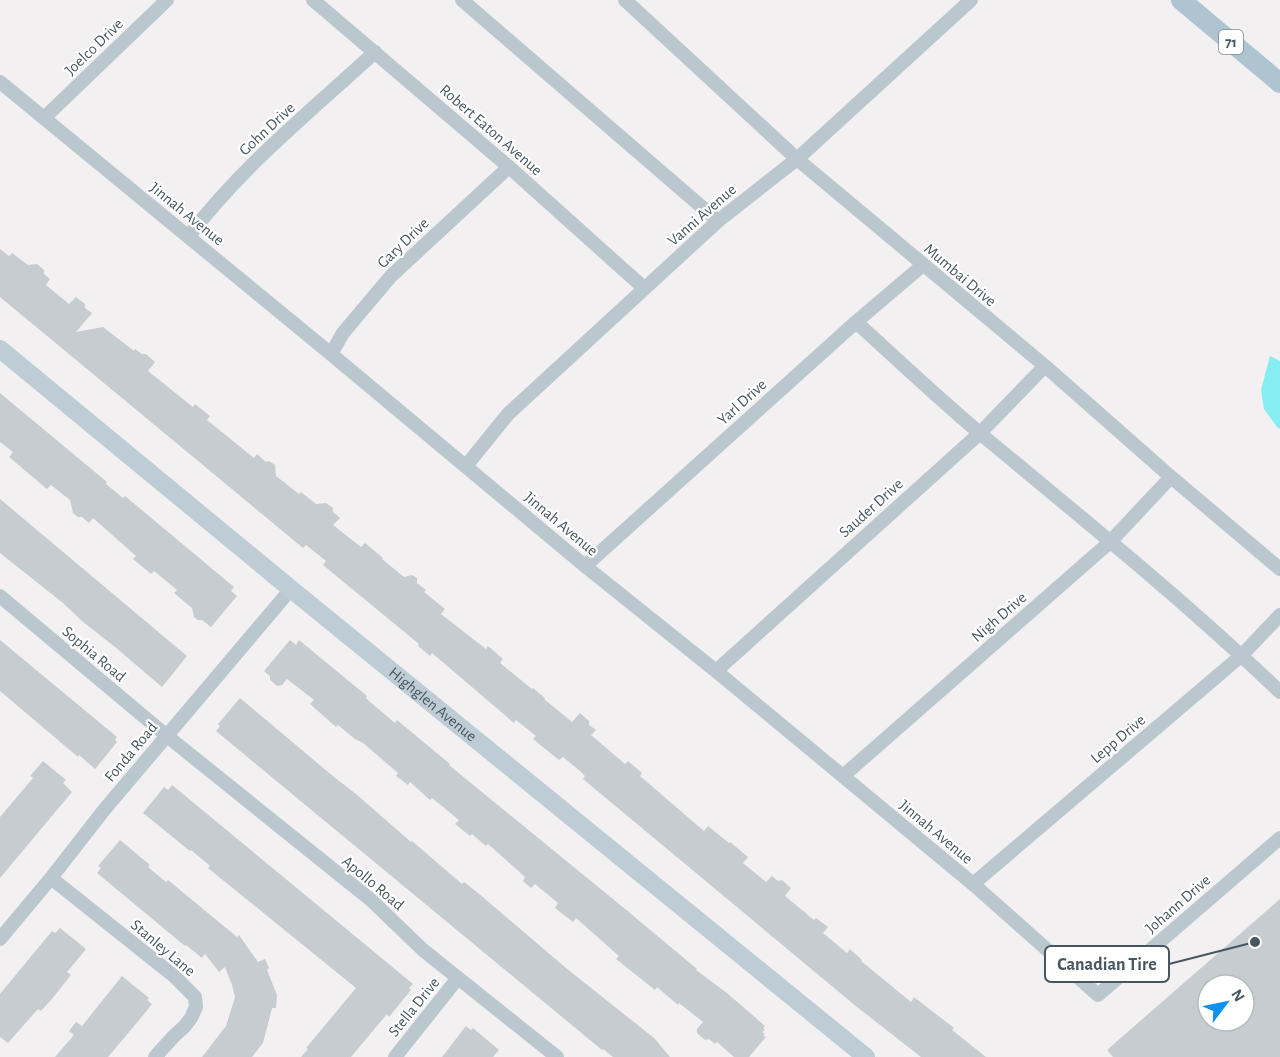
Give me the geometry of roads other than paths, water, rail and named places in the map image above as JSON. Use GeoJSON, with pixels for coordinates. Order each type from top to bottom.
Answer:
{"type":"FeatureCollection","features":[{"type":"Feature","properties":{"kind":"main road","name":"71"},"geometry":{"type":"LineString","coordinates":[[1181,0],[1280,83]]}},
{"type":"Feature","properties":{"kind":"street","name":"Joelco Drive"},"geometry":{"type":"LineString","coordinates":[[44,118],[167,0]]}},
{"type":"Feature","properties":{"kind":"street","name":"Robert Eaton Avenue"},"geometry":{"type":"LineString","coordinates":[[313,0],[509,167],[644,288]]}},
{"type":"Feature","properties":{"kind":"street"},"geometry":{"type":"LineString","coordinates":[[462,0],[718,221]]}},
{"type":"Feature","properties":{"kind":"street","name":"Mumbai Drive"},"geometry":{"type":"LineString","coordinates":[[625,0],[796,159],[1045,366],[1280,569]]}},
{"type":"Feature","properties":{"kind":"street","name":"Vanni Avenue"},"geometry":{"type":"LineString","coordinates":[[466,466],[508,414],[644,288],[718,221],[796,159],[971,0]]}},
{"type":"Feature","properties":{"kind":"street","name":"Gohn Drive"},"geometry":{"type":"LineString","coordinates":[[189,236],[208,211],[265,153],[375,52]]}},
{"type":"Feature","properties":{"kind":"street","name":"Jinnah Avenue"},"geometry":{"type":"LineString","coordinates":[[0,81],[973,884],[1098,995]]}},
{"type":"Feature","properties":{"kind":"street","name":"Gary Drive"},"geometry":{"type":"LineString","coordinates":[[331,354],[343,333],[391,276],[509,167]]}},
{"type":"Feature","properties":{"kind":"street","name":"Yarl Drive"},"geometry":{"type":"LineString","coordinates":[[585,566],[856,322],[923,265]]}},
{"type":"Feature","properties":{"kind":"street"},"geometry":{"type":"LineString","coordinates":[[856,322],[980,433],[1242,655],[1280,692]]}},
{"type":"Feature","properties":{"kind":"street","name":"Highglen Avenue"},"geometry":{"type":"LineString","coordinates":[[0,349],[866,1057]]}},
{"type":"Feature","properties":{"kind":"street","name":"Sauder Drive"},"geometry":{"type":"LineString","coordinates":[[716,671],[980,433],[1045,366]]}},
{"type":"Feature","properties":{"kind":"street","name":"Nigh Drive"},"geometry":{"type":"LineString","coordinates":[[843,776],[1110,542],[1171,477]]}},
{"type":"Feature","properties":{"kind":"street","name":"Fonda Road"},"geometry":{"type":"LineString","coordinates":[[0,939],[104,810],[291,589]]}},
{"type":"Feature","properties":{"kind":"street","name":"Sophia Road"},"geometry":{"type":"LineString","coordinates":[[0,596],[166,736]]}},
{"type":"Feature","properties":{"kind":"street","name":"Lepp Drive"},"geometry":{"type":"LineString","coordinates":[[973,884],[1242,655],[1280,615]]}},
{"type":"Feature","properties":{"kind":"street","name":"Apollo Road"},"geometry":{"type":"LineString","coordinates":[[166,736],[371,900],[423,950],[557,1057]]}},
{"type":"Feature","properties":{"kind":"street","name":"Johann Drive"},"geometry":{"type":"LineString","coordinates":[[1098,995],[1280,838]]}},
{"type":"Feature","properties":{"kind":"street","name":"Stanley Lane"},"geometry":{"type":"LineString","coordinates":[[51,878],[174,976],[195,997],[196,1007],[191,1018],[156,1057]]}},
{"type":"Feature","properties":{"kind":"street","name":"Stella Drive"},"geometry":{"type":"LineString","coordinates":[[395,1057],[458,978]]}},
{"type":"Feature","properties":{"kind":"water"},"geometry":{"type":"Polygon","coordinates":[[[1270,356],[1280,361],[1280,429],[1264,409],[1261,390],[1270,356]]]}},
{"type":"Feature","properties":{"kind":"place","name":"Canadian Tire"},"geometry":{"type":"Point","coordinates":[1255,942]}}]}
